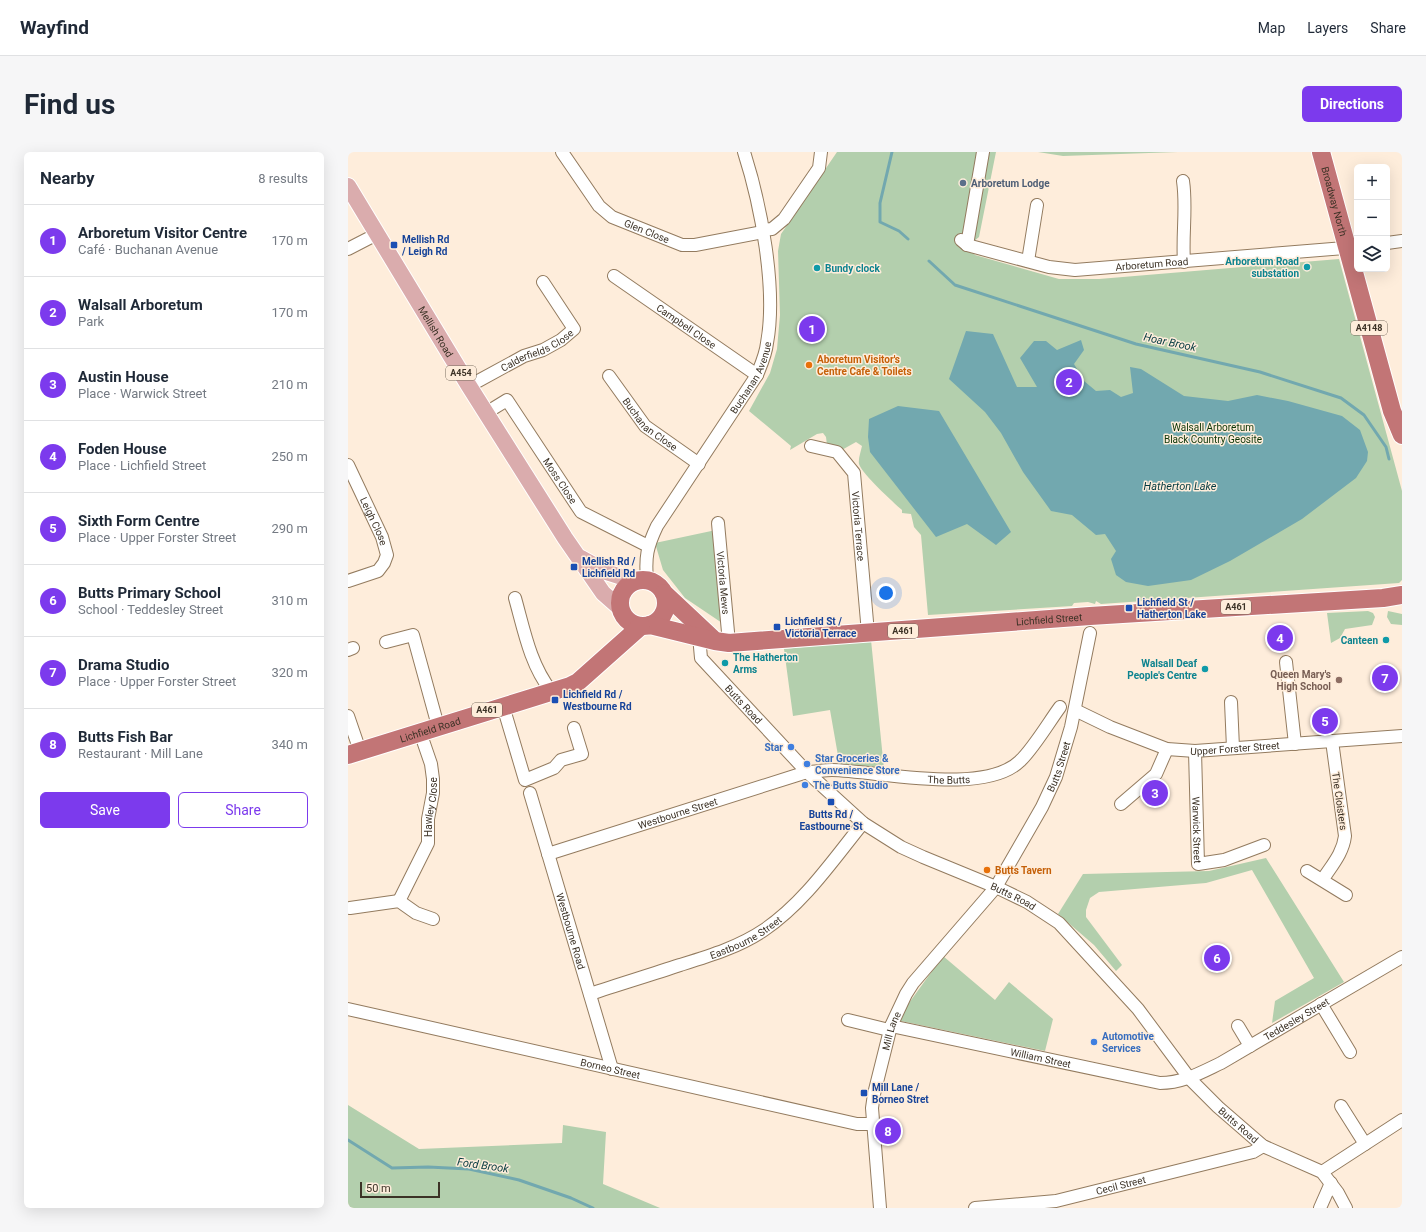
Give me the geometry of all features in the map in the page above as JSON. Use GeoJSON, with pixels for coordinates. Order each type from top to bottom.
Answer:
{"type":"FeatureCollection","features":[{"type":"Feature","properties":{"kind":"highway","name":"Broadway North"},"geometry":{"type":"LineString","coordinates":[[1321,152],[1352,248],[1392,411],[1402,435]]}},
{"type":"Feature","properties":{"kind":"highway"},"geometry":{"type":"LineString","coordinates":[[617,649],[622,613],[620,600],[623,590],[640,580],[658,585],[664,593],[714,640]]}},
{"type":"Feature","properties":{"kind":"highway"},"geometry":{"type":"LineString","coordinates":[[622,613],[632,624],[646,625],[660,619],[664,613],[666,601],[664,593]]}},
{"type":"Feature","properties":{"kind":"highway","name":"Lichfield Street"},"geometry":{"type":"LineString","coordinates":[[646,625],[714,640],[868,633],[1090,616],[1383,598],[1402,595]]}},
{"type":"Feature","properties":{"kind":"highway","name":"Lichfield Street"},"geometry":{"type":"LineString","coordinates":[[1383,598],[1393,604],[1402,605]]}},
{"type":"Feature","properties":{"kind":"highway","name":"Lichfield Road"},"geometry":{"type":"LineString","coordinates":[[354,753],[578,682],[646,625]]}},
{"type":"Feature","properties":{"kind":"main road","name":"Mellish Road"},"geometry":{"type":"LineString","coordinates":[[348,186],[469,386],[578,556],[603,593],[622,613]]}},
{"type":"Feature","properties":{"kind":"main road","name":"Mellish Road"},"geometry":{"type":"LineString","coordinates":[[578,556],[606,572],[640,580]]}},
{"type":"Feature","properties":{"kind":"street","name":"Glen Close"},"geometry":{"type":"LineString","coordinates":[[562,152],[599,206],[612,217],[672,242],[695,245],[772,229],[784,219],[819,168],[821,152]]}},
{"type":"Feature","properties":{"kind":"street","name":"Buchanan Avenue"},"geometry":{"type":"LineString","coordinates":[[640,580],[648,546],[657,526],[758,375],[768,342],[770,317],[763,231],[751,172],[744,152]]}},
{"type":"Feature","properties":{"kind":"street","name":"Arboretum Road"},"geometry":{"type":"LineString","coordinates":[[984,152],[964,242],[1063,270],[1184,262],[1352,248]]}},
{"type":"Feature","properties":{"kind":"street"},"geometry":{"type":"LineString","coordinates":[[1183,181],[1186,201],[1184,217],[1184,262]]}},
{"type":"Feature","properties":{"kind":"street"},"geometry":{"type":"LineString","coordinates":[[1028,260],[1037,205]]}},
{"type":"Feature","properties":{"kind":"street"},"geometry":{"type":"LineString","coordinates":[[348,249],[377,234]]}},
{"type":"Feature","properties":{"kind":"street"},"geometry":{"type":"LineString","coordinates":[[1390,243],[1402,241]]}},
{"type":"Feature","properties":{"kind":"street","name":"Campbell Close"},"geometry":{"type":"LineString","coordinates":[[614,276],[758,375]]}},
{"type":"Feature","properties":{"kind":"street","name":"Calderfields Close"},"geometry":{"type":"LineString","coordinates":[[469,386],[524,356],[543,350],[561,340],[574,329],[543,282]]}},
{"type":"Feature","properties":{"kind":"street","name":"Buchanan Close"},"geometry":{"type":"LineString","coordinates":[[609,376],[645,426],[699,464]]}},
{"type":"Feature","properties":{"kind":"street","name":"Moss Close"},"geometry":{"type":"LineString","coordinates":[[494,408],[507,400],[581,512],[648,546]]}},
{"type":"Feature","properties":{"kind":"street","name":"Victoria Terrace"},"geometry":{"type":"LineString","coordinates":[[811,446],[837,452],[854,472],[868,633]]}},
{"type":"Feature","properties":{"kind":"street","name":"Leigh Close"},"geometry":{"type":"LineString","coordinates":[[348,465],[382,537],[387,555],[384,563],[378,570],[348,581]]}},
{"type":"Feature","properties":{"kind":"street","name":"Victoria Mews"},"geometry":{"type":"LineString","coordinates":[[714,640],[718,523]]}},
{"type":"Feature","properties":{"kind":"street"},"geometry":{"type":"LineString","coordinates":[[515,598],[529,649],[542,680],[551,691]]}},
{"type":"Feature","properties":{"kind":"street","name":"Butts Street"},"geometry":{"type":"LineString","coordinates":[[996,887],[1042,807],[1056,777],[1075,710],[1090,633]]}},
{"type":"Feature","properties":{"kind":"street"},"geometry":{"type":"LineString","coordinates":[[386,642],[413,635],[438,726]]}},
{"type":"Feature","properties":{"kind":"street","name":"Butts Road"},"geometry":{"type":"LineString","coordinates":[[714,640],[701,658],[807,772],[863,823],[901,847],[996,887],[1027,902],[1059,923],[1138,1009],[1190,1079],[1218,1107],[1263,1146],[1322,1172]]}},
{"type":"Feature","properties":{"kind":"street"},"geometry":{"type":"LineString","coordinates":[[1286,662],[1295,744]]}},
{"type":"Feature","properties":{"kind":"street"},"geometry":{"type":"LineString","coordinates":[[1231,702],[1233,748]]}},
{"type":"Feature","properties":{"kind":"street"},"geometry":{"type":"LineString","coordinates":[[502,706],[525,780],[554,768],[561,760],[582,754],[574,728]]}},
{"type":"Feature","properties":{"kind":"street","name":"The Butts"},"geometry":{"type":"LineString","coordinates":[[807,772],[830,770],[938,779],[970,779],[1002,772],[1020,761],[1060,707]]}},
{"type":"Feature","properties":{"kind":"street","name":"Upper Forster Street"},"geometry":{"type":"LineString","coordinates":[[1075,710],[1110,727],[1166,750],[1195,751],[1402,736]]}},
{"type":"Feature","properties":{"kind":"street"},"geometry":{"type":"LineString","coordinates":[[348,716],[354,753]]}},
{"type":"Feature","properties":{"kind":"street","name":"Hawley Close"},"geometry":{"type":"LineString","coordinates":[[399,901],[425,851],[430,834],[428,819],[433,793],[433,779],[431,764],[420,732]]}},
{"type":"Feature","properties":{"kind":"street","name":"The Cloisters"},"geometry":{"type":"LineString","coordinates":[[1323,879],[1338,857],[1344,845],[1345,836],[1332,741]]}},
{"type":"Feature","properties":{"kind":"street"},"geometry":{"type":"LineString","coordinates":[[1121,804],[1156,774],[1166,750]]}},
{"type":"Feature","properties":{"kind":"street","name":"Warwick Street"},"geometry":{"type":"LineString","coordinates":[[1195,751],[1198,864],[1224,860],[1264,845]]}},
{"type":"Feature","properties":{"kind":"street","name":"Westbourne Street"},"geometry":{"type":"LineString","coordinates":[[548,854],[807,772]]}},
{"type":"Feature","properties":{"kind":"street","name":"Westbourne Road"},"geometry":{"type":"LineString","coordinates":[[530,793],[612,1069]]}},
{"type":"Feature","properties":{"kind":"street","name":"Eastbourne Street"},"geometry":{"type":"LineString","coordinates":[[590,994],[715,954],[745,942],[765,930],[781,917],[807,891],[863,823]]}},
{"type":"Feature","properties":{"kind":"street"},"geometry":{"type":"LineString","coordinates":[[1307,871],[1323,879],[1346,894]]}},
{"type":"Feature","properties":{"kind":"street","name":"Mill Lane"},"geometry":{"type":"LineString","coordinates":[[880,1208],[872,1108],[890,1028],[906,994],[914,983],[996,887]]}},
{"type":"Feature","properties":{"kind":"street"},"geometry":{"type":"LineString","coordinates":[[350,908],[399,901],[416,913],[432,919]]}},
{"type":"Feature","properties":{"kind":"street","name":"Teddesley Street"},"geometry":{"type":"LineString","coordinates":[[1190,1079],[1402,958]]}},
{"type":"Feature","properties":{"kind":"street"},"geometry":{"type":"LineString","coordinates":[[1321,1004],[1350,1052]]}},
{"type":"Feature","properties":{"kind":"street","name":"Borneo Street"},"geometry":{"type":"LineString","coordinates":[[348,1009],[857,1124],[873,1124]]}},
{"type":"Feature","properties":{"kind":"street","name":"William Street"},"geometry":{"type":"LineString","coordinates":[[848,1020],[1160,1083],[1172,1083],[1190,1079]]}},
{"type":"Feature","properties":{"kind":"street"},"geometry":{"type":"LineString","coordinates":[[1238,1026],[1250,1046]]}},
{"type":"Feature","properties":{"kind":"street"},"geometry":{"type":"LineString","coordinates":[[1341,1106],[1364,1144]]}},
{"type":"Feature","properties":{"kind":"street"},"geometry":{"type":"LineString","coordinates":[[1346,1208],[1331,1183],[1322,1172],[1402,1120]]}},
{"type":"Feature","properties":{"kind":"street","name":"Cecil Street"},"geometry":{"type":"LineString","coordinates":[[975,1208],[1056,1205],[1253,1152],[1263,1146]]}},
{"type":"Feature","properties":{"kind":"street"},"geometry":{"type":"LineString","coordinates":[[1320,1208],[1331,1183]]}},
{"type":"Feature","properties":{"kind":"green space","name":"Walsall Arboretum Black Country Geosite"},"geometry":{"type":"Polygon","coordinates":[[[837,152],[996,152],[979,237],[973,242],[971,250],[975,255],[1059,279],[1099,279],[1339,259],[1402,491],[1402,580],[1399,583],[1101,604],[1096,601],[1095,604],[1088,602],[1074,603],[1072,606],[928,615],[921,535],[914,527],[911,514],[902,513],[902,510],[878,488],[861,469],[859,457],[862,446],[856,442],[840,451],[827,445],[826,437],[823,433],[817,434],[790,450],[791,446],[749,411],[770,373],[777,349],[780,315],[778,251],[781,234],[837,152]]]}},
{"type":"Feature","properties":{"kind":"green space"},"geometry":{"type":"Polygon","coordinates":[[[1038,152],[1178,152],[1063,156],[1038,152]]]}},
{"type":"Feature","properties":{"kind":"green space"},"geometry":{"type":"Polygon","coordinates":[[[716,530],[728,627],[685,598],[663,570],[655,543],[716,530]]]}},
{"type":"Feature","properties":{"kind":"green space"},"geometry":{"type":"Polygon","coordinates":[[[1368,611],[1373,613],[1375,617],[1372,625],[1345,629],[1340,638],[1331,643],[1327,613],[1368,611]]]}},
{"type":"Feature","properties":{"kind":"green space"},"geometry":{"type":"Polygon","coordinates":[[[1388,611],[1402,614],[1402,625],[1391,624],[1387,617],[1388,611]]]}},
{"type":"Feature","properties":{"kind":"green space"},"geometry":{"type":"Polygon","coordinates":[[[871,640],[884,769],[840,767],[830,710],[793,716],[784,649],[871,640]]]}},
{"type":"Feature","properties":{"kind":"green space"},"geometry":{"type":"Polygon","coordinates":[[[1266,858],[1344,982],[1272,1023],[1275,1001],[1314,978],[1252,870],[1206,883],[1099,892],[1090,898],[1086,910],[1086,917],[1122,965],[1116,971],[1094,945],[1058,914],[1083,874],[1209,871],[1266,858]]]}},
{"type":"Feature","properties":{"kind":"green space"},"geometry":{"type":"Polygon","coordinates":[[[943,956],[995,1000],[1009,982],[1053,1019],[1045,1051],[901,1021],[901,1014],[943,956]]]}},
{"type":"Feature","properties":{"kind":"green space"},"geometry":{"type":"Polygon","coordinates":[[[348,1105],[419,1149],[562,1143],[563,1125],[606,1132],[603,1184],[660,1208],[348,1208],[348,1105]]]}},
{"type":"Feature","properties":{"kind":"water","name":"Hatherton Lake"},"geometry":{"type":"Polygon","coordinates":[[[966,331],[993,334],[1017,387],[1037,387],[1020,358],[1034,341],[1046,341],[1057,350],[1081,340],[1084,350],[1074,364],[1084,381],[1096,391],[1110,390],[1121,397],[1133,393],[1130,367],[1141,369],[1184,396],[1228,401],[1257,395],[1288,401],[1342,416],[1360,430],[1368,452],[1367,461],[1356,478],[1302,519],[1230,561],[1191,580],[1148,586],[1126,582],[1116,575],[1111,559],[1116,551],[1105,534],[1096,535],[1072,515],[1051,511],[1023,472],[1001,433],[985,412],[949,379],[966,331]]]}},
{"type":"Feature","properties":{"kind":"water"},"geometry":{"type":"Polygon","coordinates":[[[898,406],[939,411],[1011,532],[996,545],[967,524],[936,537],[870,452],[868,437],[869,419],[898,406]]]}},
{"type":"Feature","properties":{"kind":"waterway","name":"Hoar Brook"},"geometry":{"type":"LineString","coordinates":[[892,152],[880,203],[880,222],[899,231],[908,239]]}},
{"type":"Feature","properties":{"kind":"waterway","name":"Hoar Brook"},"geometry":{"type":"LineString","coordinates":[[929,261],[955,285],[1136,344],[1260,372],[1341,398],[1364,415],[1386,447],[1389,459]]}},
{"type":"Feature","properties":{"kind":"waterway","name":"Ford Brook"},"geometry":{"type":"LineString","coordinates":[[348,1140],[392,1168],[428,1167],[469,1169],[519,1180],[571,1198],[593,1208]]}},
{"type":"Feature","properties":{"kind":"place","name":"Arboretum Lodge"},"geometry":{"type":"Point","coordinates":[963,183]}},
{"type":"Feature","properties":{"kind":"place","name":"Mellish Rd / Leigh Rd"},"geometry":{"type":"Point","coordinates":[394,245]}},
{"type":"Feature","properties":{"kind":"place","name":"Arboretum Road substation"},"geometry":{"type":"Point","coordinates":[1307,267]}},
{"type":"Feature","properties":{"kind":"place","name":"Bundy clock"},"geometry":{"type":"Point","coordinates":[817,268]}},
{"type":"Feature","properties":{"kind":"place","name":"Arboretum Visitor Centre"},"geometry":{"type":"Point","coordinates":[812,329]}},
{"type":"Feature","properties":{"kind":"place","name":"Aboretum Visitor's Centre Cafe & Toilets"},"geometry":{"type":"Point","coordinates":[809,365]}},
{"type":"Feature","properties":{"kind":"place","name":"Walsall Arboretum"},"geometry":{"type":"Point","coordinates":[1069,382]}},
{"type":"Feature","properties":{"kind":"place","name":"Mellish Rd / Lichfield Rd"},"geometry":{"type":"Point","coordinates":[574,567]}},
{"type":"Feature","properties":{"kind":"place","name":"Lichfield St / Hatherton Lake"},"geometry":{"type":"Point","coordinates":[1129,608]}},
{"type":"Feature","properties":{"kind":"place","name":"Lichfield St / Victoria Terrace"},"geometry":{"type":"Point","coordinates":[777,627]}},
{"type":"Feature","properties":{"kind":"place","name":"Foden House"},"geometry":{"type":"Point","coordinates":[1280,638]}},
{"type":"Feature","properties":{"kind":"place","name":"Canteen"},"geometry":{"type":"Point","coordinates":[1386,640]}},
{"type":"Feature","properties":{"kind":"place","name":"The Hatherton Arms"},"geometry":{"type":"Point","coordinates":[725,663]}},
{"type":"Feature","properties":{"kind":"place","name":"Walsall Deaf People's Centre"},"geometry":{"type":"Point","coordinates":[1205,669]}},
{"type":"Feature","properties":{"kind":"place","name":"Drama Studio"},"geometry":{"type":"Point","coordinates":[1385,678]}},
{"type":"Feature","properties":{"kind":"place","name":"Queen Mary's High School"},"geometry":{"type":"Point","coordinates":[1339,680]}},
{"type":"Feature","properties":{"kind":"place","name":"Lichfield Rd / Westbourne Rd"},"geometry":{"type":"Point","coordinates":[555,700]}},
{"type":"Feature","properties":{"kind":"place","name":"Sixth Form Centre"},"geometry":{"type":"Point","coordinates":[1325,721]}},
{"type":"Feature","properties":{"kind":"place","name":"Star"},"geometry":{"type":"Point","coordinates":[791,747]}},
{"type":"Feature","properties":{"kind":"place","name":"Star Groceries & Convenience Store"},"geometry":{"type":"Point","coordinates":[807,764]}},
{"type":"Feature","properties":{"kind":"place","name":"The Butts Studio"},"geometry":{"type":"Point","coordinates":[805,785]}},
{"type":"Feature","properties":{"kind":"place","name":"Austin House"},"geometry":{"type":"Point","coordinates":[1155,793]}},
{"type":"Feature","properties":{"kind":"place","name":"Butts Rd / Eastbourne St"},"geometry":{"type":"Point","coordinates":[831,802]}},
{"type":"Feature","properties":{"kind":"place","name":"Butts Tavern"},"geometry":{"type":"Point","coordinates":[987,870]}},
{"type":"Feature","properties":{"kind":"place","name":"Butts Primary School"},"geometry":{"type":"Point","coordinates":[1217,958]}},
{"type":"Feature","properties":{"kind":"place","name":"Automotive Services"},"geometry":{"type":"Point","coordinates":[1094,1042]}},
{"type":"Feature","properties":{"kind":"place","name":"Mill Lane / Borneo Stret"},"geometry":{"type":"Point","coordinates":[864,1093]}},
{"type":"Feature","properties":{"kind":"place","name":"Butts Fish Bar"},"geometry":{"type":"Point","coordinates":[888,1131]}}]}
